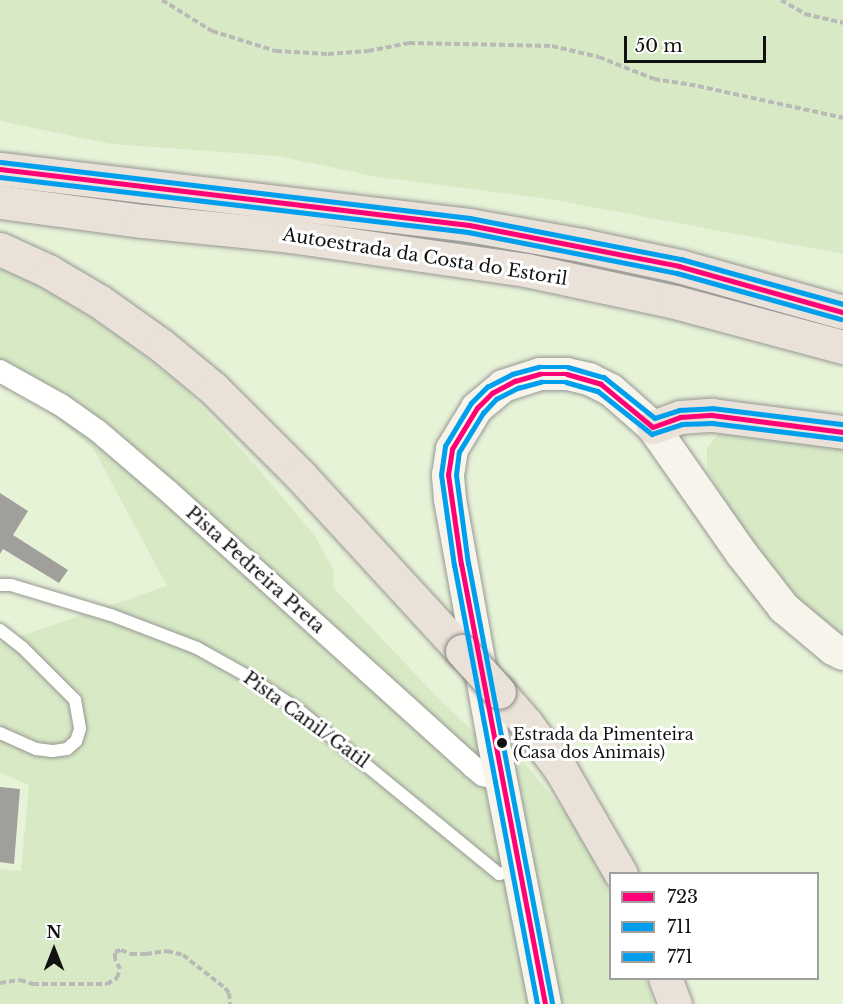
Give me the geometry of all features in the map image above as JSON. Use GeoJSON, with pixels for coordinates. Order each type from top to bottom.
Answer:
{"type":"FeatureCollection","features":[{"type":"Feature","properties":{"kind":"highway","name":"Autoestrada da Costa do Estoril"},"geometry":{"type":"LineString","coordinates":[[0,169],[469,225],[679,266],[843,312]]}},
{"type":"Feature","properties":{"kind":"highway","name":"Autoestrada da Costa do Estoril"},"geometry":{"type":"LineString","coordinates":[[0,202],[363,245],[526,270],[675,302],[843,347]]}},
{"type":"Feature","properties":{"kind":"highway"},"geometry":{"type":"LineString","coordinates":[[0,249],[48,271],[99,301],[161,345],[213,388],[292,467],[533,731],[582,803],[620,872]]}},
{"type":"Feature","properties":{"kind":"highway"},"geometry":{"type":"LineString","coordinates":[[653,427],[680,417],[712,415],[843,432]]}},
{"type":"Feature","properties":{"kind":"highway"},"geometry":{"type":"LineString","coordinates":[[666,980],[675,1004]]}},
{"type":"Feature","properties":{"kind":"main road"},"geometry":{"type":"LineString","coordinates":[[545,1004],[450,499],[448,475],[452,449],[477,408],[492,393],[515,381],[540,374],[567,374],[601,384],[633,408],[653,427],[742,554],[784,608],[832,649],[843,654]]}},
{"type":"Feature","properties":{"kind":"street","name":"Pista Pedreira Preta"},"geometry":{"type":"LineString","coordinates":[[0,371],[61,405],[98,431],[168,491],[473,767],[483,775],[501,779]]}},
{"type":"Feature","properties":{"kind":"lane","name":"Pista Canil/Gatil"},"geometry":{"type":"LineString","coordinates":[[0,585],[11,585],[111,615],[197,648],[248,676],[295,707],[499,874],[519,870]]}},
{"type":"Feature","properties":{"kind":"lane"},"geometry":{"type":"LineString","coordinates":[[0,630],[22,647],[75,700],[80,729],[76,741],[67,749],[52,751],[36,749],[0,733]]}},
{"type":"Feature","properties":{"kind":"path"},"geometry":{"type":"LineString","coordinates":[[162,0],[212,31],[276,51],[328,54],[368,51],[409,43],[552,46],[599,57],[654,79],[698,86],[843,118]]}},
{"type":"Feature","properties":{"kind":"path"},"geometry":{"type":"LineString","coordinates":[[781,0],[805,14],[843,23]]}},
{"type":"Feature","properties":{"kind":"path"},"geometry":{"type":"LineString","coordinates":[[0,983],[20,980],[33,984],[107,984],[117,978],[120,969],[115,959],[115,952],[121,950],[131,954],[146,954],[167,951],[183,955],[225,988],[229,993],[230,1004]]}},
{"type":"Feature","properties":{"kind":"green space"},"geometry":{"type":"Polygon","coordinates":[[[0,0],[843,0],[843,1004],[0,1004],[0,0]]]}},
{"type":"Feature","properties":{"kind":"green space"},"geometry":{"type":"Polygon","coordinates":[[[0,0],[843,0],[843,254],[549,199],[378,177],[276,156],[111,144],[0,121],[0,0]]]}},
{"type":"Feature","properties":{"kind":"green space"},"geometry":{"type":"Polygon","coordinates":[[[0,267],[29,279],[119,336],[185,389],[252,461],[315,536],[334,571],[333,587],[435,695],[477,735],[511,747],[579,829],[609,889],[609,980],[645,980],[654,1004],[0,1004],[0,869],[21,871],[29,785],[0,773],[0,643],[167,586],[93,448],[32,398],[0,381],[0,267]]]}},
{"type":"Feature","properties":{"kind":"green space"},"geometry":{"type":"Polygon","coordinates":[[[723,428],[843,441],[843,637],[798,605],[753,549],[707,470],[707,448],[723,428]]]}},
{"type":"Feature","properties":{"kind":"building"},"geometry":{"type":"Polygon","coordinates":[[[0,493],[28,511],[13,535],[68,570],[59,583],[3,549],[0,554],[0,493]]]}},
{"type":"Feature","properties":{"kind":"building"},"geometry":{"type":"Polygon","coordinates":[[[0,787],[20,789],[14,864],[0,862],[0,787]]]}},
{"type":"Feature","properties":{"kind":"transit line","name":"771"},"geometry":{"type":"LineString","coordinates":[[1,162],[470,218],[681,259],[843,304]]}},
{"type":"Feature","properties":{"kind":"transit line","name":"723"},"geometry":{"type":"LineString","coordinates":[[0,169],[469,225],[679,266],[843,312]]}},
{"type":"Feature","properties":{"kind":"transit line","name":"711"},"geometry":{"type":"LineString","coordinates":[[0,177],[468,232],[677,273],[841,319]]}},
{"type":"Feature","properties":{"kind":"transit line","name":"771"},"geometry":{"type":"LineString","coordinates":[[537,1004],[454,566],[441,475],[445,446],[471,403],[487,387],[512,374],[539,367],[568,367],[604,377],[655,418],[679,410],[712,408],[843,424]]}},
{"type":"Feature","properties":{"kind":"transit line","name":"723"},"geometry":{"type":"LineString","coordinates":[[545,1004],[461,565],[448,475],[452,449],[477,408],[492,393],[515,381],[540,374],[567,374],[601,384],[653,427]]}},
{"type":"Feature","properties":{"kind":"transit line","name":"711"},"geometry":{"type":"LineString","coordinates":[[552,1003],[468,564],[456,475],[459,452],[483,413],[496,399],[518,388],[541,382],[566,382],[598,391],[652,434],[682,424],[712,423],[842,439]]}},
{"type":"Feature","properties":{"kind":"transit line","name":"723"},"geometry":{"type":"LineString","coordinates":[[653,427],[680,417],[712,415],[843,432]]}},
{"type":"Feature","properties":{"kind":"place","name":"Estrada da Pimenteira (Casa dos Animais)"},"geometry":{"type":"Point","coordinates":[502,743]}}]}
